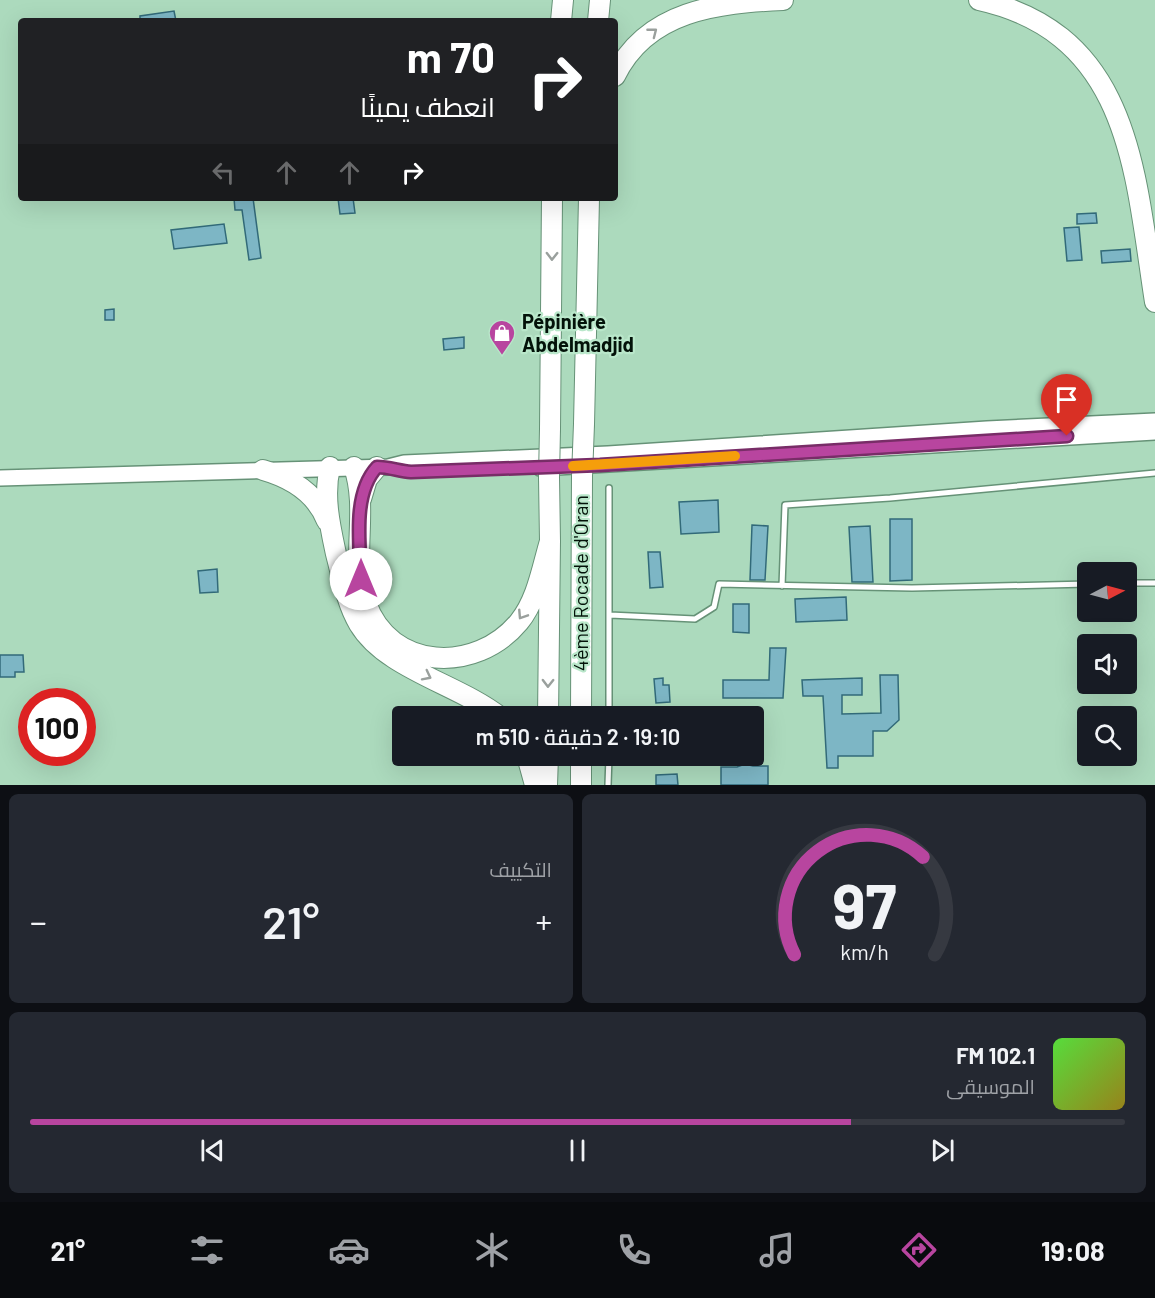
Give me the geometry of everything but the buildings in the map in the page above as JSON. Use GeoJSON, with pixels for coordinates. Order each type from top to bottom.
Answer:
{"type":"FeatureCollection","features":[{"type":"Feature","properties":{"kind":"highway"},"geometry":{"type":"LineString","coordinates":[[561,18],[563,0]]}},
{"type":"Feature","properties":{"kind":"highway"},"geometry":{"type":"LineString","coordinates":[[598,18],[600,0]]}},
{"type":"Feature","properties":{"kind":"highway"},"geometry":{"type":"LineString","coordinates":[[618,72],[636,46],[670,20],[712,7],[783,0]]}},
{"type":"Feature","properties":{"kind":"highway"},"geometry":{"type":"LineString","coordinates":[[979,0],[1016,11],[1043,24],[1069,44],[1104,88],[1118,114],[1128,149],[1155,302]]}},
{"type":"Feature","properties":{"kind":"highway"},"geometry":{"type":"LineString","coordinates":[[1017,0],[1042,10],[1081,39],[1102,63],[1118,88],[1131,120],[1142,158],[1155,248]]}},
{"type":"Feature","properties":{"kind":"highway","name":"4ème Rocade d'Oran"},"geometry":{"type":"LineString","coordinates":[[548,706],[552,201]]}},
{"type":"Feature","properties":{"kind":"highway","name":"4ème Rocade d'Oran"},"geometry":{"type":"LineString","coordinates":[[581,706],[582,476],[589,201]]}},
{"type":"Feature","properties":{"kind":"highway"},"geometry":{"type":"LineString","coordinates":[[330,467],[327,486],[331,531]]}},
{"type":"Feature","properties":{"kind":"highway"},"geometry":{"type":"LineString","coordinates":[[354,467],[361,499],[361,579],[365,602],[382,630],[396,644],[411,651],[435,658],[458,658],[477,653],[498,641],[519,622],[532,600],[550,541]]}},
{"type":"Feature","properties":{"kind":"highway"},"geometry":{"type":"LineString","coordinates":[[361,499],[367,479],[383,467]]}},
{"type":"Feature","properties":{"kind":"highway"},"geometry":{"type":"LineString","coordinates":[[263,470],[293,482],[306,491],[325,516],[352,610],[370,640],[389,656],[485,706]]}},
{"type":"Feature","properties":{"kind":"highway"},"geometry":{"type":"LineString","coordinates":[[529,766],[535,785]]}},
{"type":"Feature","properties":{"kind":"highway"},"geometry":{"type":"LineString","coordinates":[[547,785],[548,766]]}},
{"type":"Feature","properties":{"kind":"highway"},"geometry":{"type":"LineString","coordinates":[[581,766],[581,785]]}},
{"type":"Feature","properties":{"kind":"main road"},"geometry":{"type":"LineString","coordinates":[[0,478],[383,467],[404,463],[596,454],[976,429],[1155,421]]}},
{"type":"Feature","properties":{"kind":"main road"},"geometry":{"type":"LineString","coordinates":[[383,467],[411,472],[600,465],[1155,432]]}},
{"type":"Feature","properties":{"kind":"lane"},"geometry":{"type":"LineString","coordinates":[[782,586],[785,506],[1155,473]]}},
{"type":"Feature","properties":{"kind":"lane"},"geometry":{"type":"LineString","coordinates":[[609,488],[609,706]]}},
{"type":"Feature","properties":{"kind":"lane"},"geometry":{"type":"LineString","coordinates":[[1137,583],[1155,583]]}},
{"type":"Feature","properties":{"kind":"lane"},"geometry":{"type":"LineString","coordinates":[[610,615],[694,619],[714,607],[719,584],[912,588],[1077,584]]}},
{"type":"Feature","properties":{"kind":"lane"},"geometry":{"type":"LineString","coordinates":[[608,785],[609,766]]}},
{"type":"Feature","properties":{"kind":"slow traffic"},"geometry":{"type":"LineString","coordinates":[[573,466],[735,456]]}},
{"type":"Feature","properties":{"kind":"place","name":"Pépinière Abdelmadjid"},"geometry":{"type":"Point","coordinates":[502,356]}},
{"type":"Feature","properties":{"kind":"route"},"geometry":{"type":"LineString","coordinates":[[361,579],[361,499],[367,479],[377,467],[411,472],[600,465],[1067,436]]}}]}
